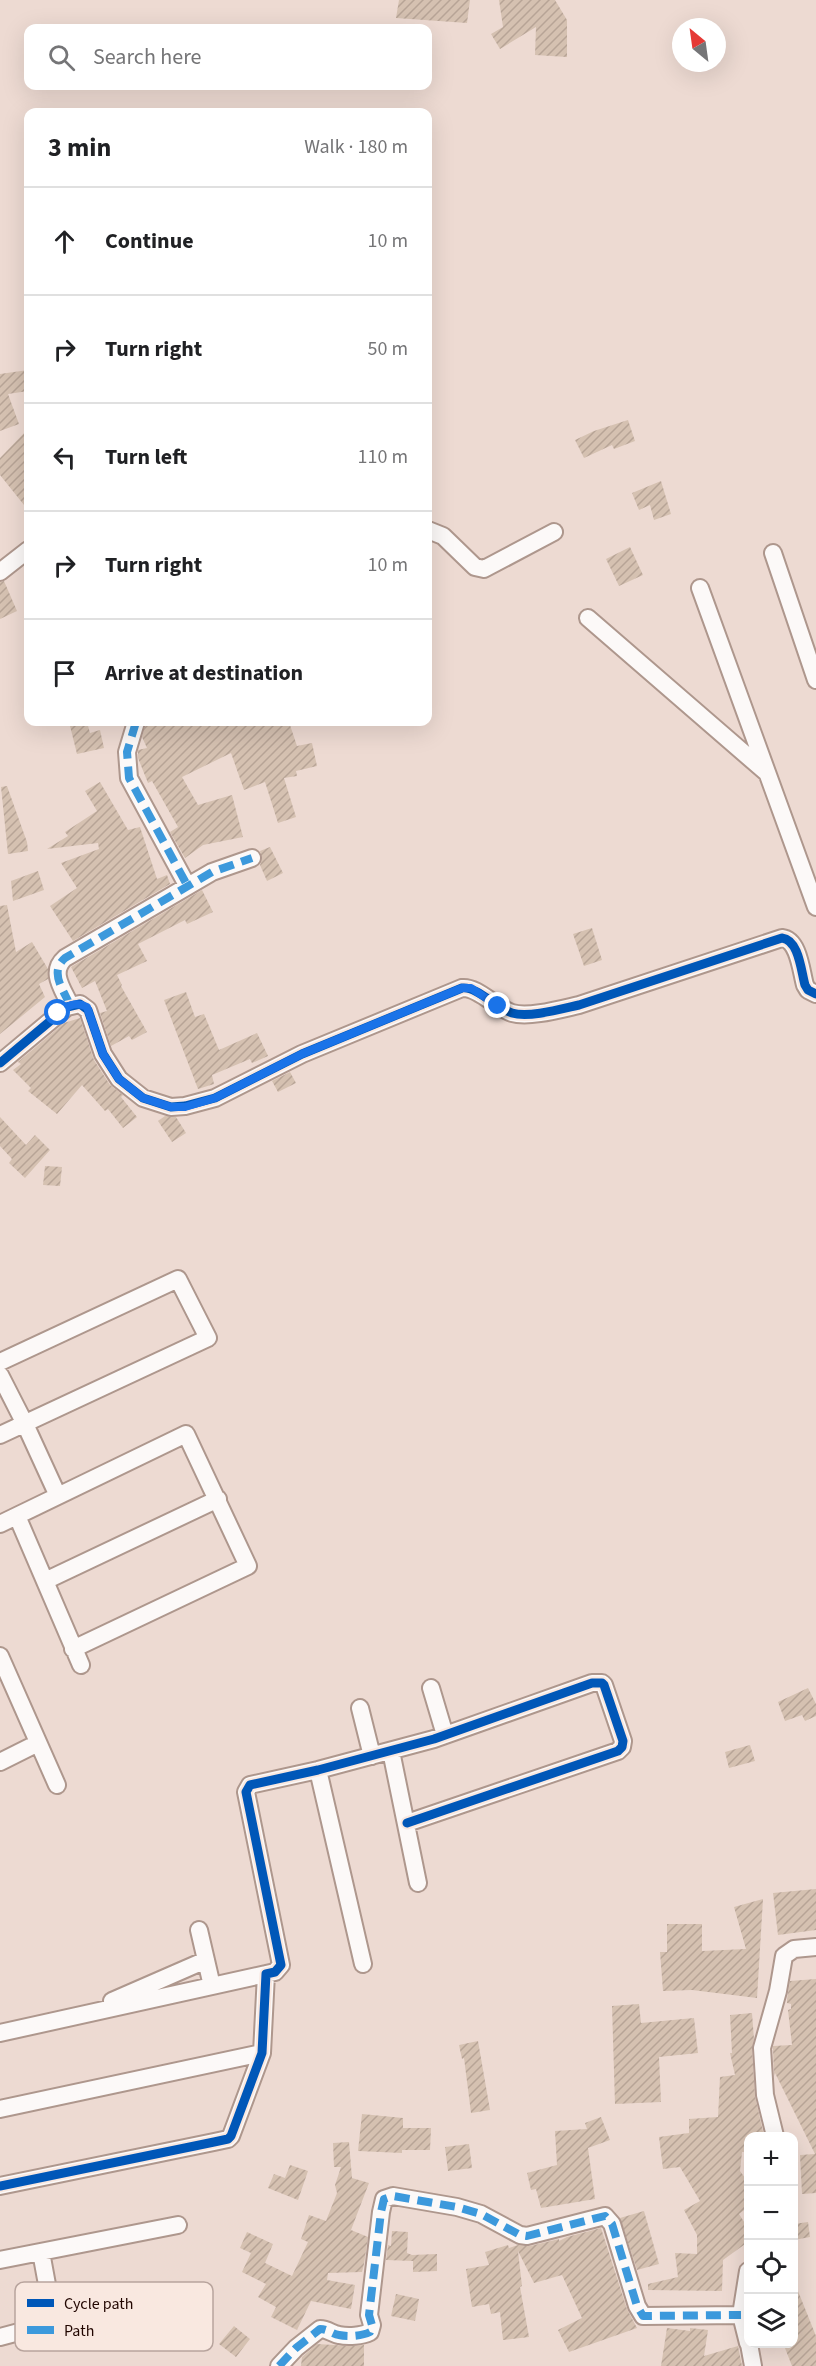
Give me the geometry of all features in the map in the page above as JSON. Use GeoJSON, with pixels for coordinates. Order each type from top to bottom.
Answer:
{"type":"FeatureCollection","features":[{"type":"Feature","properties":{"kind":"street"},"geometry":{"type":"LineString","coordinates":[[432,532],[443,536],[475,567],[484,569],[554,532]]}},
{"type":"Feature","properties":{"kind":"street"},"geometry":{"type":"LineString","coordinates":[[0,572],[24,553]]}},
{"type":"Feature","properties":{"kind":"street"},"geometry":{"type":"LineString","coordinates":[[773,553],[816,680]]}},
{"type":"Feature","properties":{"kind":"street"},"geometry":{"type":"LineString","coordinates":[[700,588],[816,908]]}},
{"type":"Feature","properties":{"kind":"street"},"geometry":{"type":"LineString","coordinates":[[588,618],[768,773]]}},
{"type":"Feature","properties":{"kind":"street"},"geometry":{"type":"LineString","coordinates":[[135,726],[127,752],[129,778],[187,885]]}},
{"type":"Feature","properties":{"kind":"street"},"geometry":{"type":"LineString","coordinates":[[70,1005],[57,974],[57,968],[61,962],[187,885],[225,866],[252,858]]}},
{"type":"Feature","properties":{"kind":"street"},"geometry":{"type":"LineString","coordinates":[[0,1063],[70,1005],[80,1004],[88,1010],[103,1054],[119,1079],[143,1098],[171,1107],[185,1107],[215,1098],[302,1054],[462,988],[471,988],[511,1012],[545,1012],[579,1005],[787,938],[793,944],[805,985],[808,990],[816,994]]}},
{"type":"Feature","properties":{"kind":"street"},"geometry":{"type":"LineString","coordinates":[[0,1362],[178,1279],[208,1338],[0,1435]]}},
{"type":"Feature","properties":{"kind":"street"},"geometry":{"type":"LineString","coordinates":[[0,1375],[58,1496]]}},
{"type":"Feature","properties":{"kind":"street"},"geometry":{"type":"LineString","coordinates":[[0,1524],[186,1434],[248,1566],[73,1649]]}},
{"type":"Feature","properties":{"kind":"street"},"geometry":{"type":"LineString","coordinates":[[45,1581],[218,1499]]}},
{"type":"Feature","properties":{"kind":"street"},"geometry":{"type":"LineString","coordinates":[[16,1516],[81,1665]]}},
{"type":"Feature","properties":{"kind":"street"},"geometry":{"type":"LineString","coordinates":[[0,1656],[6,1683],[57,1785]]}},
{"type":"Feature","properties":{"kind":"street"},"geometry":{"type":"LineString","coordinates":[[0,2032],[279,1970],[281,1956],[246,1788],[250,1785],[372,1756],[445,1735],[597,1682],[604,1685],[623,1741],[622,1747],[612,1754],[406,1823]]}},
{"type":"Feature","properties":{"kind":"street"},"geometry":{"type":"LineString","coordinates":[[431,1688],[445,1735]]}},
{"type":"Feature","properties":{"kind":"street"},"geometry":{"type":"LineString","coordinates":[[360,1708],[372,1756]]}},
{"type":"Feature","properties":{"kind":"street"},"geometry":{"type":"LineString","coordinates":[[0,1762],[38,1743]]}},
{"type":"Feature","properties":{"kind":"street"},"geometry":{"type":"LineString","coordinates":[[391,1750],[418,1883]]}},
{"type":"Feature","properties":{"kind":"street"},"geometry":{"type":"LineString","coordinates":[[318,1770],[363,1964]]}},
{"type":"Feature","properties":{"kind":"street"},"geometry":{"type":"LineString","coordinates":[[199,1930],[212,1986]]}},
{"type":"Feature","properties":{"kind":"street"},"geometry":{"type":"LineString","coordinates":[[774,2132],[765,2095],[762,2048],[764,2037],[778,1991],[784,1956],[794,1949],[816,1947]]}},
{"type":"Feature","properties":{"kind":"street"},"geometry":{"type":"LineString","coordinates":[[75,2016],[206,1960]]}},
{"type":"Feature","properties":{"kind":"street"},"geometry":{"type":"LineString","coordinates":[[0,2186],[228,2139],[245,2104],[262,2053],[266,1974]]}},
{"type":"Feature","properties":{"kind":"street"},"geometry":{"type":"LineString","coordinates":[[0,2109],[262,2053]]}},
{"type":"Feature","properties":{"kind":"street"},"geometry":{"type":"LineString","coordinates":[[279,2366],[296,2348],[320,2329],[339,2335],[363,2335],[370,2332],[372,2325],[369,2315],[381,2212],[384,2199],[393,2196],[403,2196],[481,2214],[520,2235],[527,2236],[605,2216],[612,2224],[637,2306],[643,2316],[741,2315]]}},
{"type":"Feature","properties":{"kind":"street"},"geometry":{"type":"LineString","coordinates":[[0,2260],[178,2225]]}},
{"type":"Feature","properties":{"kind":"street"},"geometry":{"type":"LineString","coordinates":[[41,2252],[47,2282]]}},
{"type":"Feature","properties":{"kind":"street"},"geometry":{"type":"LineString","coordinates":[[744,2294],[741,2315],[744,2327]]}},
{"type":"Feature","properties":{"kind":"street"},"geometry":{"type":"LineString","coordinates":[[0,2337],[15,2333]]}},
{"type":"Feature","properties":{"kind":"street"},"geometry":{"type":"LineString","coordinates":[[749,2348],[753,2366]]}},
{"type":"Feature","properties":{"kind":"building"},"geometry":{"type":"Polygon","coordinates":[[[399,0],[470,0],[467,23],[396,18],[399,0]]]}},
{"type":"Feature","properties":{"kind":"building"},"geometry":{"type":"Polygon","coordinates":[[[499,0],[555,0],[567,20],[567,57],[535,55],[536,27],[500,49],[491,34],[503,27],[499,0]]]}},
{"type":"Feature","properties":{"kind":"building"},"geometry":{"type":"Polygon","coordinates":[[[24,371],[24,392],[8,394],[19,424],[0,431],[0,374],[24,371]]]}},
{"type":"Feature","properties":{"kind":"building"},"geometry":{"type":"Polygon","coordinates":[[[628,420],[635,441],[614,449],[612,445],[584,458],[575,440],[628,420]]]}},
{"type":"Feature","properties":{"kind":"building"},"geometry":{"type":"Polygon","coordinates":[[[24,433],[24,505],[0,475],[0,458],[24,433]]]}},
{"type":"Feature","properties":{"kind":"building"},"geometry":{"type":"Polygon","coordinates":[[[661,481],[671,514],[654,520],[650,505],[639,510],[632,493],[661,481]]]}},
{"type":"Feature","properties":{"kind":"building"},"geometry":{"type":"Polygon","coordinates":[[[630,547],[643,575],[619,586],[606,559],[630,547]]]}},
{"type":"Feature","properties":{"kind":"building"},"geometry":{"type":"Polygon","coordinates":[[[4,581],[17,611],[0,619],[0,582],[4,581]]]}},
{"type":"Feature","properties":{"kind":"building"},"geometry":{"type":"Polygon","coordinates":[[[70,726],[88,726],[90,733],[100,730],[104,748],[77,754],[70,726]]]}},
{"type":"Feature","properties":{"kind":"building"},"geometry":{"type":"Polygon","coordinates":[[[145,726],[290,726],[297,746],[312,743],[317,766],[296,771],[297,776],[284,778],[296,817],[278,823],[265,782],[244,790],[231,753],[182,777],[198,805],[232,795],[243,837],[203,845],[185,858],[170,832],[178,827],[152,781],[148,783],[138,758],[138,750],[147,748],[142,737],[145,726]]]}},
{"type":"Feature","properties":{"kind":"building"},"geometry":{"type":"Polygon","coordinates":[[[100,782],[128,830],[140,827],[157,879],[167,875],[170,884],[73,941],[50,906],[77,888],[61,863],[99,849],[98,843],[47,849],[68,836],[65,832],[97,811],[85,791],[100,782]]]}},
{"type":"Feature","properties":{"kind":"building"},"geometry":{"type":"Polygon","coordinates":[[[7,786],[27,842],[28,851],[8,854],[1,787],[7,786]]]}},
{"type":"Feature","properties":{"kind":"building"},"geometry":{"type":"Polygon","coordinates":[[[270,847],[283,873],[267,881],[260,865],[262,859],[260,851],[270,847]]]}},
{"type":"Feature","properties":{"kind":"building"},"geometry":{"type":"Polygon","coordinates":[[[38,871],[44,890],[13,901],[11,881],[38,871]]]}},
{"type":"Feature","properties":{"kind":"building"},"geometry":{"type":"Polygon","coordinates":[[[202,890],[213,912],[187,924],[185,920],[138,944],[147,961],[117,975],[147,1032],[132,1040],[129,1036],[111,1046],[100,1013],[107,1011],[95,981],[82,988],[71,967],[202,890]]]}},
{"type":"Feature","properties":{"kind":"building"},"geometry":{"type":"Polygon","coordinates":[[[7,905],[16,952],[32,942],[48,969],[48,979],[39,984],[45,997],[0,1034],[0,906],[7,905]]]}},
{"type":"Feature","properties":{"kind":"building"},"geometry":{"type":"Polygon","coordinates":[[[592,928],[602,960],[584,966],[573,934],[592,928]]]}},
{"type":"Feature","properties":{"kind":"building"},"geometry":{"type":"Polygon","coordinates":[[[186,992],[195,1017],[204,1014],[219,1050],[257,1033],[268,1056],[252,1063],[250,1059],[212,1075],[214,1084],[198,1089],[164,1000],[186,992]]]}},
{"type":"Feature","properties":{"kind":"building"},"geometry":{"type":"Polygon","coordinates":[[[80,1018],[94,1060],[110,1085],[123,1095],[121,1097],[137,1117],[123,1128],[108,1109],[105,1111],[82,1085],[57,1114],[28,1091],[31,1088],[13,1070],[21,1064],[18,1062],[64,1023],[80,1018]]]}},
{"type":"Feature","properties":{"kind":"building"},"geometry":{"type":"Polygon","coordinates":[[[290,1072],[296,1083],[278,1092],[272,1081],[290,1072]]]}},
{"type":"Feature","properties":{"kind":"building"},"geometry":{"type":"Polygon","coordinates":[[[165,1116],[176,1117],[186,1133],[172,1142],[158,1121],[165,1116]]]}},
{"type":"Feature","properties":{"kind":"building"},"geometry":{"type":"Polygon","coordinates":[[[0,1117],[26,1145],[35,1135],[50,1150],[25,1178],[9,1163],[12,1159],[0,1146],[0,1117]]]}},
{"type":"Feature","properties":{"kind":"building"},"geometry":{"type":"Polygon","coordinates":[[[45,1166],[62,1167],[60,1186],[43,1185],[45,1166]]]}},
{"type":"Feature","properties":{"kind":"building"},"geometry":{"type":"Polygon","coordinates":[[[808,1688],[816,1704],[816,1716],[805,1721],[802,1715],[785,1721],[778,1702],[808,1688]]]}},
{"type":"Feature","properties":{"kind":"building"},"geometry":{"type":"Polygon","coordinates":[[[750,1745],[755,1761],[729,1768],[725,1752],[750,1745]]]}},
{"type":"Feature","properties":{"kind":"building"},"geometry":{"type":"Polygon","coordinates":[[[816,1889],[816,1930],[778,1935],[773,1893],[816,1889]]]}},
{"type":"Feature","properties":{"kind":"building"},"geometry":{"type":"Polygon","coordinates":[[[763,1899],[757,1998],[692,1990],[663,1991],[660,1952],[667,1952],[667,1924],[702,1924],[702,1951],[746,1949],[734,1907],[763,1899]]]}},
{"type":"Feature","properties":{"kind":"building"},"geometry":{"type":"Polygon","coordinates":[[[816,1979],[816,2193],[802,2194],[800,2155],[815,2154],[775,2073],[774,2076],[773,2046],[792,2045],[788,2010],[791,2009],[791,2004],[787,2003],[790,1981],[816,1979]]]}},
{"type":"Feature","properties":{"kind":"building"},"geometry":{"type":"Polygon","coordinates":[[[639,2004],[641,2023],[694,2018],[698,2053],[659,2057],[661,2102],[615,2104],[612,2006],[639,2004]]]}},
{"type":"Feature","properties":{"kind":"building"},"geometry":{"type":"Polygon","coordinates":[[[752,2013],[755,2096],[763,2132],[744,2132],[744,2152],[742,2152],[740,2171],[744,2176],[744,2210],[739,2214],[744,2222],[744,2245],[723,2260],[722,2291],[648,2290],[648,2284],[678,2277],[675,2253],[697,2254],[697,2235],[684,2210],[700,2201],[680,2167],[663,2169],[659,2137],[689,2133],[689,2119],[718,2117],[720,2077],[735,2075],[730,2053],[732,2053],[730,2015],[752,2013]]]}},
{"type":"Feature","properties":{"kind":"building"},"geometry":{"type":"Polygon","coordinates":[[[478,2041],[490,2110],[471,2113],[464,2058],[462,2059],[459,2045],[478,2041]]]}},
{"type":"Feature","properties":{"kind":"building"},"geometry":{"type":"Polygon","coordinates":[[[362,2114],[403,2118],[403,2128],[431,2128],[430,2150],[402,2150],[402,2153],[358,2151],[362,2114]]]}},
{"type":"Feature","properties":{"kind":"building"},"geometry":{"type":"Polygon","coordinates":[[[601,2117],[610,2140],[588,2148],[595,2199],[541,2208],[536,2189],[531,2190],[527,2173],[557,2165],[555,2131],[587,2129],[585,2123],[601,2117]]]}},
{"type":"Feature","properties":{"kind":"building"},"geometry":{"type":"Polygon","coordinates":[[[349,2142],[352,2178],[369,2183],[351,2230],[368,2237],[362,2272],[328,2273],[327,2280],[355,2285],[351,2309],[311,2301],[297,2330],[271,2317],[276,2307],[258,2297],[266,2284],[242,2272],[251,2253],[240,2248],[247,2232],[273,2244],[265,2263],[292,2276],[308,2242],[301,2239],[309,2215],[326,2221],[337,2193],[335,2185],[341,2167],[334,2167],[333,2143],[349,2142]]]}},
{"type":"Feature","properties":{"kind":"building"},"geometry":{"type":"Polygon","coordinates":[[[469,2144],[472,2168],[448,2171],[445,2147],[469,2144]]]}},
{"type":"Feature","properties":{"kind":"building"},"geometry":{"type":"Polygon","coordinates":[[[290,2165],[308,2171],[298,2200],[268,2188],[274,2174],[285,2178],[290,2165]]]}},
{"type":"Feature","properties":{"kind":"building"},"geometry":{"type":"Polygon","coordinates":[[[644,2211],[659,2264],[637,2270],[620,2218],[644,2211]]]}},
{"type":"Feature","properties":{"kind":"building"},"geometry":{"type":"Polygon","coordinates":[[[808,2222],[810,2237],[798,2239],[798,2223],[808,2222]]]}},
{"type":"Feature","properties":{"kind":"building"},"geometry":{"type":"Polygon","coordinates":[[[601,2228],[627,2309],[637,2328],[569,2352],[558,2330],[582,2318],[562,2275],[534,2283],[518,2251],[522,2286],[520,2287],[529,2337],[503,2340],[500,2312],[491,2314],[489,2304],[472,2307],[466,2269],[489,2265],[485,2252],[508,2245],[509,2248],[559,2239],[559,2241],[601,2228]]]}},
{"type":"Feature","properties":{"kind":"building"},"geometry":{"type":"Polygon","coordinates":[[[392,2231],[408,2232],[407,2253],[412,2255],[437,2254],[437,2271],[413,2272],[413,2261],[386,2260],[388,2245],[391,2246],[392,2231]]]}},
{"type":"Feature","properties":{"kind":"building"},"geometry":{"type":"Polygon","coordinates":[[[798,2291],[816,2336],[816,2366],[792,2366],[785,2348],[798,2348],[798,2291]]]}},
{"type":"Feature","properties":{"kind":"building"},"geometry":{"type":"Polygon","coordinates":[[[396,2294],[419,2299],[415,2321],[391,2316],[396,2294]]]}},
{"type":"Feature","properties":{"kind":"building"},"geometry":{"type":"Polygon","coordinates":[[[234,2326],[250,2339],[236,2357],[219,2344],[234,2326]]]}},
{"type":"Feature","properties":{"kind":"building"},"geometry":{"type":"Polygon","coordinates":[[[667,2328],[690,2331],[690,2328],[708,2330],[704,2356],[738,2346],[742,2366],[661,2366],[667,2328]]]}},
{"type":"Feature","properties":{"kind":"building"},"geometry":{"type":"Polygon","coordinates":[[[317,2344],[364,2345],[364,2366],[301,2366],[302,2357],[317,2344]]]}},
{"type":"Feature","properties":{"kind":"marked path"},"geometry":{"type":"LineString","coordinates":[[135,726],[127,752],[129,778],[187,885]]}},
{"type":"Feature","properties":{"kind":"marked path"},"geometry":{"type":"LineString","coordinates":[[70,1005],[58,975],[60,963],[65,958],[212,872],[252,858]]}},
{"type":"Feature","properties":{"kind":"marked path"},"geometry":{"type":"LineString","coordinates":[[279,2366],[296,2348],[320,2329],[347,2336],[370,2332],[372,2325],[369,2315],[381,2212],[384,2199],[393,2196],[457,2207],[481,2214],[520,2235],[527,2236],[605,2216],[612,2224],[637,2306],[643,2316],[741,2315]]}},
{"type":"Feature","properties":{"kind":"cycle path"},"geometry":{"type":"LineString","coordinates":[[0,1063],[67,1007],[80,1004],[88,1010],[103,1054],[119,1079],[143,1098],[171,1107],[185,1106],[215,1098],[302,1054],[462,988],[474,990],[512,1013],[545,1012],[579,1005],[782,938],[788,940],[796,950],[805,985],[808,990],[816,994]]}},
{"type":"Feature","properties":{"kind":"cycle path"},"geometry":{"type":"LineString","coordinates":[[0,2186],[228,2139],[231,2136],[262,2053],[266,1974],[275,1972],[281,1965],[246,1792],[250,1785],[318,1770],[434,1739],[592,1683],[604,1685],[623,1741],[618,1751],[407,1823]]}},
{"type":"Feature","properties":{"kind":"route"},"geometry":{"type":"LineString","coordinates":[[58,1013],[70,1005],[80,1004],[87,1007],[103,1054],[119,1079],[143,1098],[171,1107],[185,1107],[215,1098],[302,1054],[367,1025],[462,988],[471,988],[498,1006]]}}]}
